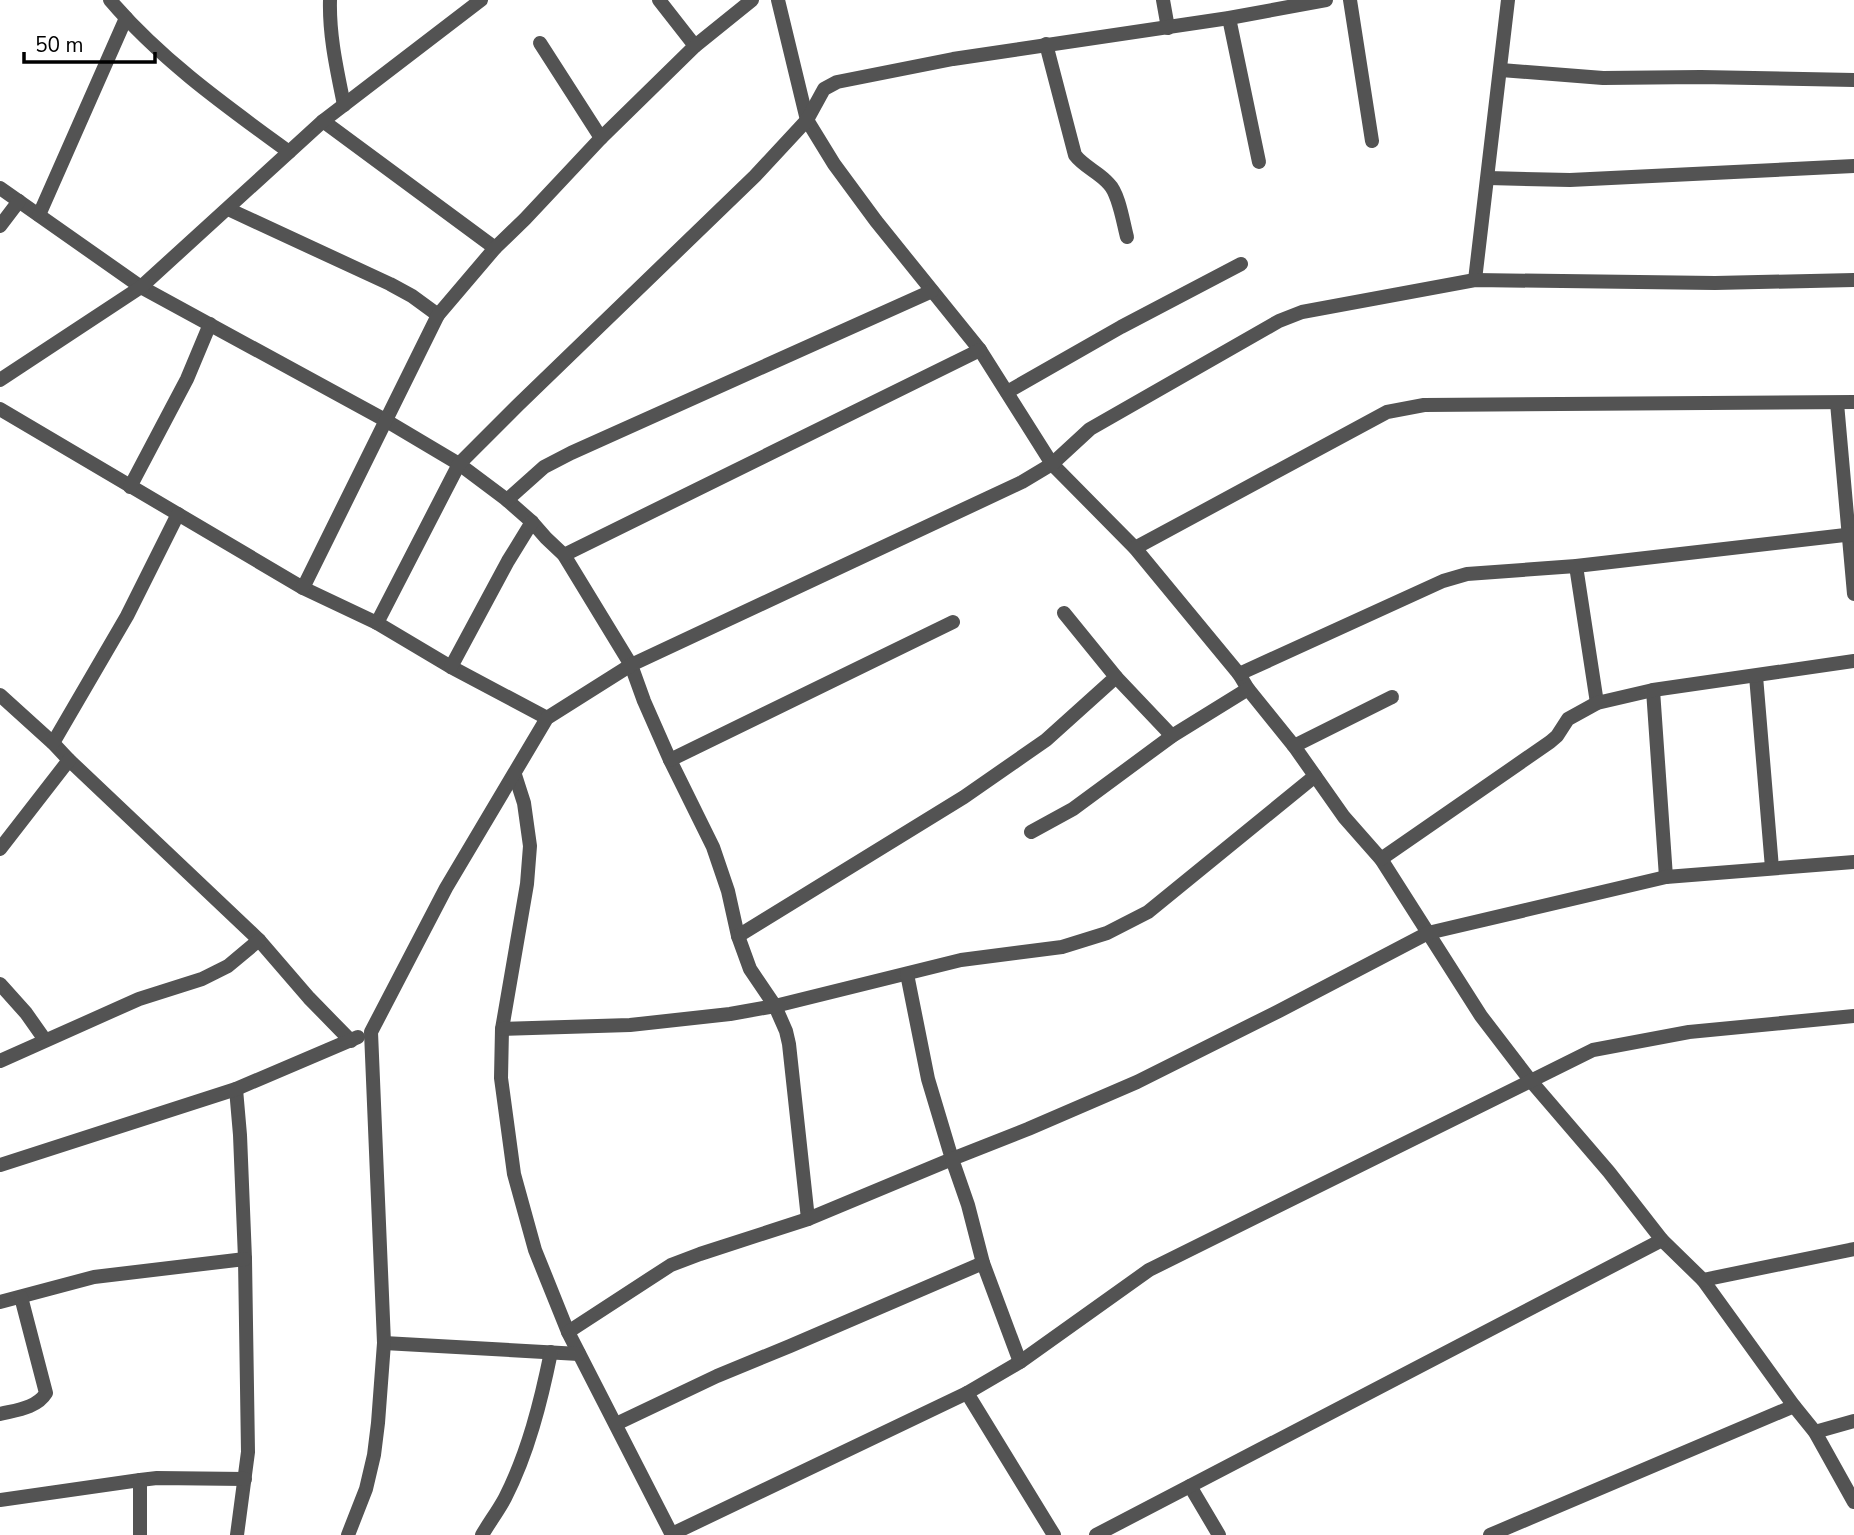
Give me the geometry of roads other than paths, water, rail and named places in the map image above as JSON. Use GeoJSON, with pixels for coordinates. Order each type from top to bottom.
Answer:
{"type":"FeatureCollection","features":[{"type":"Feature","properties":{"kind":"street"},"geometry":{"type":"LineString","coordinates":[[110,0],[202,87],[289,152]]}},
{"type":"Feature","properties":{"kind":"street"},"geometry":{"type":"LineString","coordinates":[[330,0],[333,51],[344,105]]}},
{"type":"Feature","properties":{"kind":"street"},"geometry":{"type":"LineString","coordinates":[[0,380],[141,287],[323,121],[481,0]]}},
{"type":"Feature","properties":{"kind":"street"},"geometry":{"type":"LineString","coordinates":[[659,0],[695,46]]}},
{"type":"Feature","properties":{"kind":"street"},"geometry":{"type":"LineString","coordinates":[[303,588],[438,315],[495,248],[601,138],[695,46],[752,0]]}},
{"type":"Feature","properties":{"kind":"street"},"geometry":{"type":"LineString","coordinates":[[778,0],[807,120],[834,164],[980,350],[1052,464],[1135,548],[1239,674],[1248,690],[1294,746],[1344,817],[1381,859],[1481,1016],[1530,1080],[1609,1172],[1662,1240],[1703,1280],[1815,1432],[1854,1502]]}},
{"type":"Feature","properties":{"kind":"street"},"geometry":{"type":"LineString","coordinates":[[1163,0],[1168,27]]}},
{"type":"Feature","properties":{"kind":"street"},"geometry":{"type":"LineString","coordinates":[[377,624],[459,464],[755,176],[807,120],[824,89],[837,82],[953,59],[1229,18],[1326,0]]}},
{"type":"Feature","properties":{"kind":"street"},"geometry":{"type":"LineString","coordinates":[[1350,0],[1371,141]]}},
{"type":"Feature","properties":{"kind":"street"},"geometry":{"type":"LineString","coordinates":[[1475,280],[1508,0]]}},
{"type":"Feature","properties":{"kind":"street"},"geometry":{"type":"LineString","coordinates":[[39,215],[126,18]]}},
{"type":"Feature","properties":{"kind":"street"},"geometry":{"type":"LineString","coordinates":[[1229,18],[1259,162]]}},
{"type":"Feature","properties":{"kind":"street"},"geometry":{"type":"LineString","coordinates":[[540,43],[601,138]]}},
{"type":"Feature","properties":{"kind":"street"},"geometry":{"type":"LineString","coordinates":[[1046,44],[1075,155],[1109,183],[1115,192],[1127,237]]}},
{"type":"Feature","properties":{"kind":"street"},"geometry":{"type":"LineString","coordinates":[[1501,70],[1603,78],[1854,80]]}},
{"type":"Feature","properties":{"kind":"street"},"geometry":{"type":"LineString","coordinates":[[323,121],[495,248]]}},
{"type":"Feature","properties":{"kind":"street"},"geometry":{"type":"LineString","coordinates":[[1488,178],[1570,180],[1854,166]]}},
{"type":"Feature","properties":{"kind":"street"},"geometry":{"type":"LineString","coordinates":[[0,188],[141,287],[385,420],[459,464],[508,500],[564,555],[631,665],[670,760],[713,847],[750,969],[775,1006],[786,1031],[808,1219]]}},
{"type":"Feature","properties":{"kind":"street"},"geometry":{"type":"LineString","coordinates":[[0,226],[19,201]]}},
{"type":"Feature","properties":{"kind":"street"},"geometry":{"type":"LineString","coordinates":[[228,209],[390,284],[438,315]]}},
{"type":"Feature","properties":{"kind":"street"},"geometry":{"type":"LineString","coordinates":[[1007,392],[1121,327],[1241,264]]}},
{"type":"Feature","properties":{"kind":"street"},"geometry":{"type":"LineString","coordinates":[[348,1535],[366,1489],[374,1455],[384,1343],[371,1032],[446,888],[547,718],[631,665],[1022,482],[1052,464],[1090,429],[1279,321],[1302,312],[1475,280],[1715,283],[1854,280]]}},
{"type":"Feature","properties":{"kind":"street"},"geometry":{"type":"LineString","coordinates":[[508,500],[544,467],[571,453],[932,291]]}},
{"type":"Feature","properties":{"kind":"street"},"geometry":{"type":"LineString","coordinates":[[130,487],[187,379],[210,324]]}},
{"type":"Feature","properties":{"kind":"street"},"geometry":{"type":"LineString","coordinates":[[564,555],[980,350]]}},
{"type":"Feature","properties":{"kind":"street"},"geometry":{"type":"LineString","coordinates":[[1135,548],[1387,412],[1424,405],[1854,402]]}},
{"type":"Feature","properties":{"kind":"street"},"geometry":{"type":"LineString","coordinates":[[1837,403],[1852,535],[1854,594]]}},
{"type":"Feature","properties":{"kind":"street"},"geometry":{"type":"LineString","coordinates":[[0,409],[303,588],[377,624],[547,718]]}},
{"type":"Feature","properties":{"kind":"street"},"geometry":{"type":"LineString","coordinates":[[53,743],[127,616],[178,514]]}},
{"type":"Feature","properties":{"kind":"street"},"geometry":{"type":"LineString","coordinates":[[451,667],[532,522]]}},
{"type":"Feature","properties":{"kind":"street"},"geometry":{"type":"LineString","coordinates":[[1239,674],[1443,581],[1466,574],[1576,566],[1852,535]]}},
{"type":"Feature","properties":{"kind":"street"},"geometry":{"type":"LineString","coordinates":[[1576,566],[1597,703]]}},
{"type":"Feature","properties":{"kind":"street"},"geometry":{"type":"LineString","coordinates":[[1064,613],[1116,677],[1172,736]]}},
{"type":"Feature","properties":{"kind":"street"},"geometry":{"type":"LineString","coordinates":[[670,760],[953,622]]}},
{"type":"Feature","properties":{"kind":"street"},"geometry":{"type":"LineString","coordinates":[[1381,859],[1550,743],[1568,719],[1597,703],[1653,690],[1854,661]]}},
{"type":"Feature","properties":{"kind":"street"},"geometry":{"type":"LineString","coordinates":[[1756,676],[1772,868]]}},
{"type":"Feature","properties":{"kind":"street"},"geometry":{"type":"LineString","coordinates":[[738,936],[964,797],[1046,740],[1116,677]]}},
{"type":"Feature","properties":{"kind":"street"},"geometry":{"type":"LineString","coordinates":[[1031,832],[1073,809],[1172,736],[1248,690]]}},
{"type":"Feature","properties":{"kind":"street"},"geometry":{"type":"LineString","coordinates":[[1653,690],[1666,877]]}},
{"type":"Feature","properties":{"kind":"street"},"geometry":{"type":"LineString","coordinates":[[0,695],[259,940],[351,1041]]}},
{"type":"Feature","properties":{"kind":"street"},"geometry":{"type":"LineString","coordinates":[[1294,746],[1392,697]]}},
{"type":"Feature","properties":{"kind":"street"},"geometry":{"type":"LineString","coordinates":[[0,849],[69,760]]}},
{"type":"Feature","properties":{"kind":"street"},"geometry":{"type":"LineString","coordinates":[[515,775],[524,803],[530,846],[527,884],[502,1028],[500,1078],[514,1174],[535,1250],[568,1332],[672,1534],[967,1392],[1020,1362],[1149,1270],[1593,1050],[1689,1032],[1854,1016]]}},
{"type":"Feature","properties":{"kind":"street"},"geometry":{"type":"LineString","coordinates":[[502,1028],[630,1025],[730,1014],[775,1006],[961,960],[1062,947],[1107,933],[1148,912],[1315,776]]}},
{"type":"Feature","properties":{"kind":"street"},"geometry":{"type":"LineString","coordinates":[[568,1332],[671,1265],[808,1219],[1137,1082],[1428,933],[1666,877],[1854,862]]}},
{"type":"Feature","properties":{"kind":"street"},"geometry":{"type":"LineString","coordinates":[[0,1061],[139,999],[202,979],[228,966],[259,940]]}},
{"type":"Feature","properties":{"kind":"street"},"geometry":{"type":"LineString","coordinates":[[907,974],[928,1080],[960,1177],[983,1263],[1020,1362]]}},
{"type":"Feature","properties":{"kind":"street"},"geometry":{"type":"LineString","coordinates":[[0,984],[26,1013],[45,1040]]}},
{"type":"Feature","properties":{"kind":"street"},"geometry":{"type":"LineString","coordinates":[[0,1165],[236,1089],[371,1032]]}},
{"type":"Feature","properties":{"kind":"street"},"geometry":{"type":"LineString","coordinates":[[236,1089],[245,1259],[248,1452],[237,1535]]}},
{"type":"Feature","properties":{"kind":"street"},"geometry":{"type":"LineString","coordinates":[[1096,1535],[1662,1240]]}},
{"type":"Feature","properties":{"kind":"street"},"geometry":{"type":"LineString","coordinates":[[1703,1280],[1854,1249]]}},
{"type":"Feature","properties":{"kind":"street"},"geometry":{"type":"LineString","coordinates":[[0,1302],[94,1277],[245,1259]]}},
{"type":"Feature","properties":{"kind":"street"},"geometry":{"type":"LineString","coordinates":[[616,1424],[717,1376],[983,1263]]}},
{"type":"Feature","properties":{"kind":"street"},"geometry":{"type":"LineString","coordinates":[[0,1414],[37,1403],[46,1393],[21,1297]]}},
{"type":"Feature","properties":{"kind":"street"},"geometry":{"type":"LineString","coordinates":[[384,1343],[579,1354]]}},
{"type":"Feature","properties":{"kind":"street"},"geometry":{"type":"LineString","coordinates":[[482,1535],[505,1498],[521,1461],[543,1391],[551,1352]]}},
{"type":"Feature","properties":{"kind":"street"},"geometry":{"type":"LineString","coordinates":[[967,1392],[1055,1535]]}},
{"type":"Feature","properties":{"kind":"street"},"geometry":{"type":"LineString","coordinates":[[1490,1535],[1794,1406]]}},
{"type":"Feature","properties":{"kind":"street"},"geometry":{"type":"LineString","coordinates":[[1815,1432],[1854,1421]]}},
{"type":"Feature","properties":{"kind":"street"},"geometry":{"type":"LineString","coordinates":[[0,1500],[140,1480],[245,1479]]}},
{"type":"Feature","properties":{"kind":"street"},"geometry":{"type":"LineString","coordinates":[[140,1480],[140,1535]]}},
{"type":"Feature","properties":{"kind":"street"},"geometry":{"type":"LineString","coordinates":[[1190,1486],[1219,1535]]}}]}
